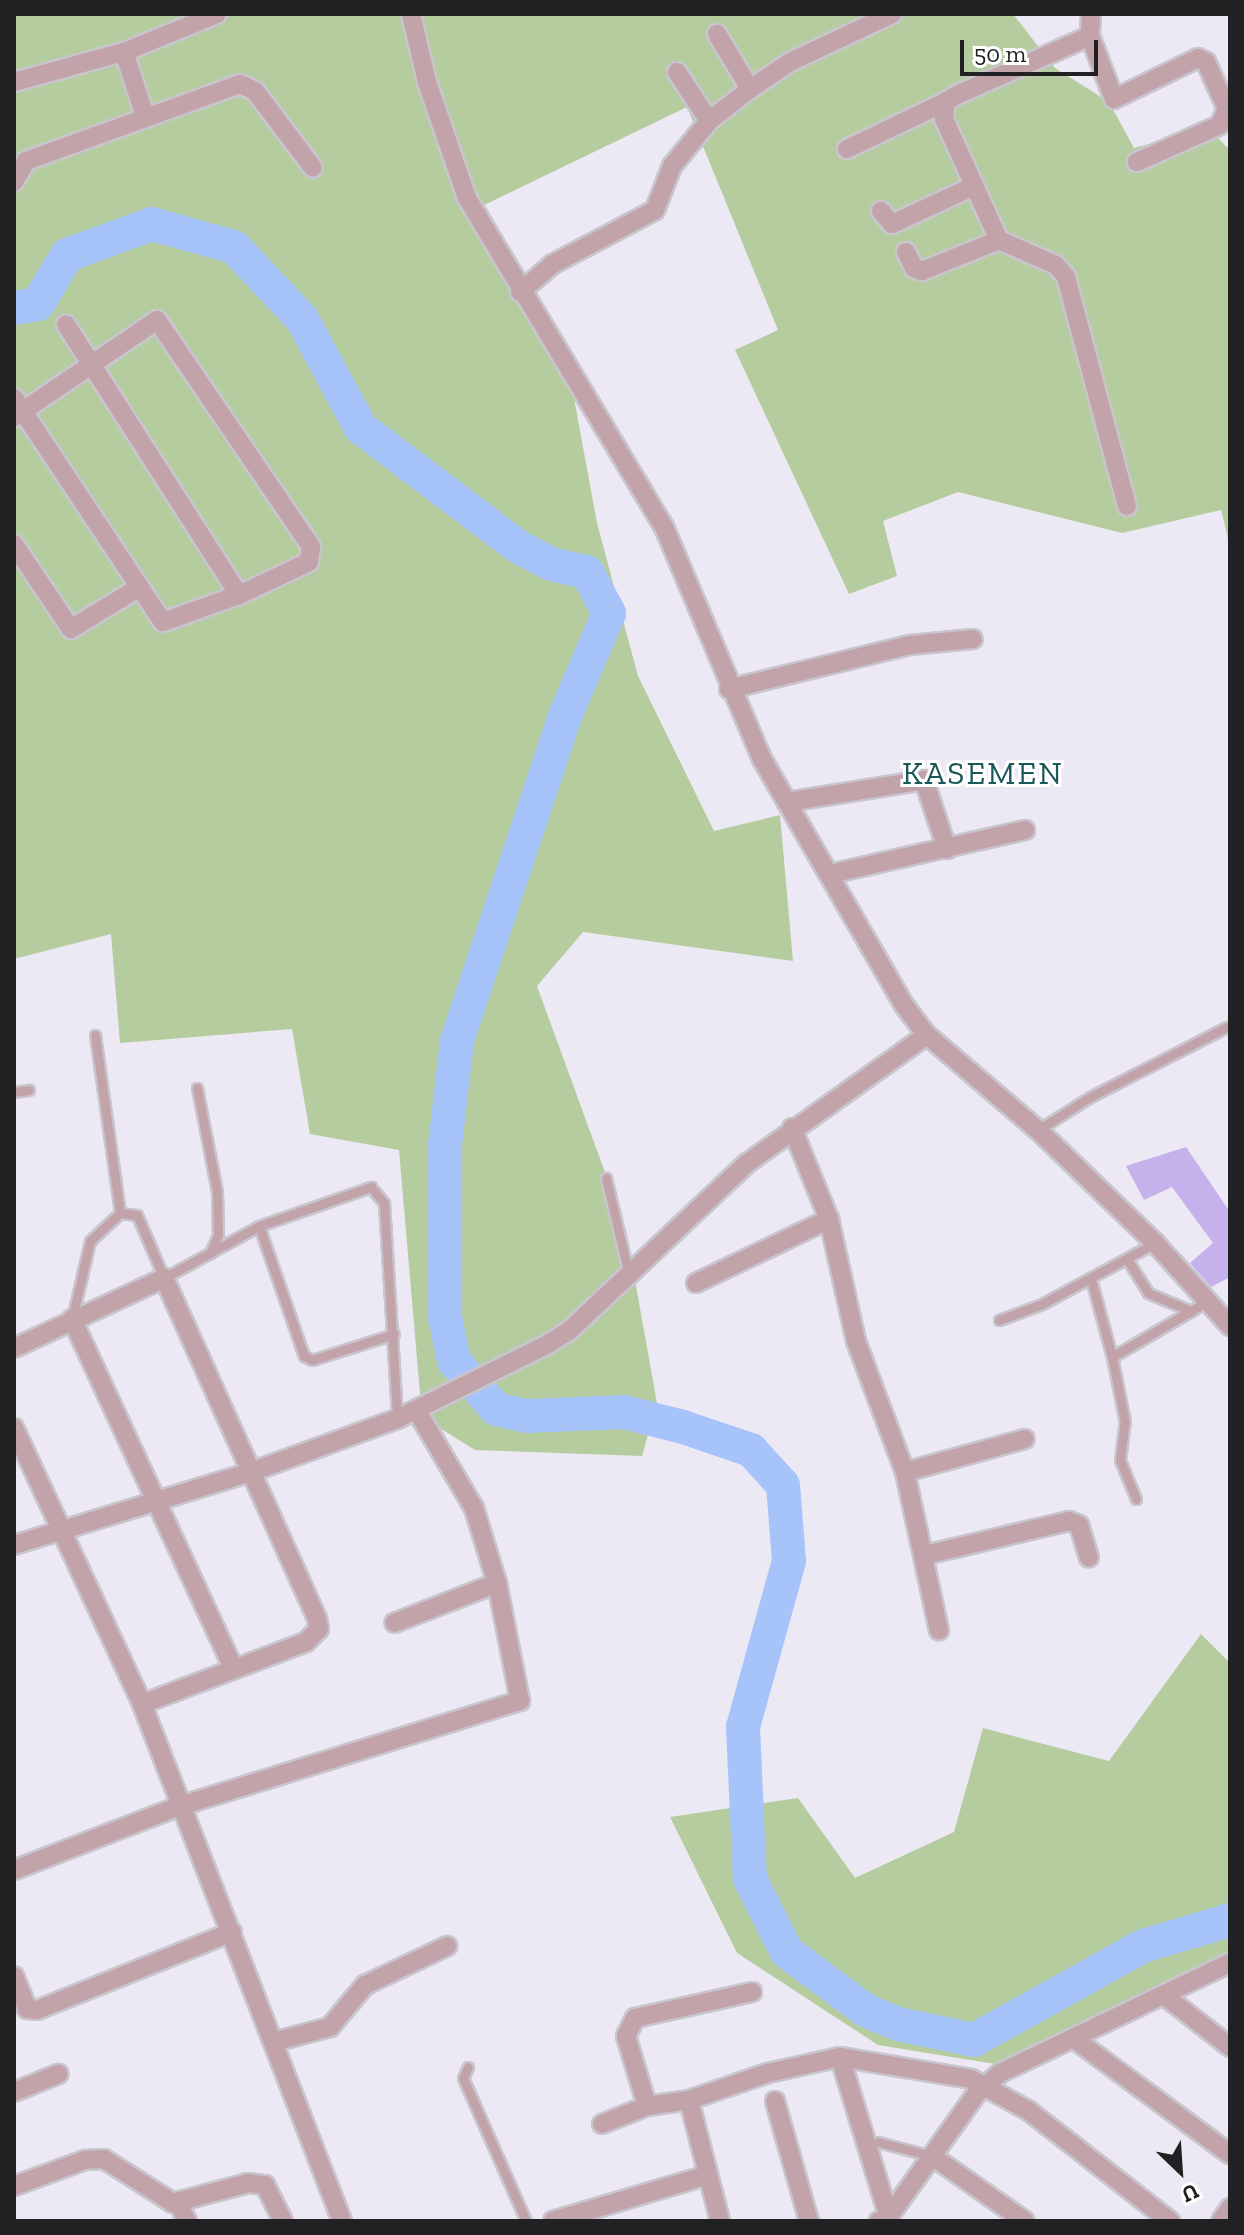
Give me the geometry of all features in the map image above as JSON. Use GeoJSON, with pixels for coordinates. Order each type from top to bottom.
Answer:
{"type":"FeatureCollection","features":[{"type":"Feature","properties":{"kind":"street"},"geometry":{"type":"LineString","coordinates":[[14,82],[124,52],[217,14]]}},
{"type":"Feature","properties":{"kind":"street"},"geometry":{"type":"LineString","coordinates":[[411,14],[427,82],[467,198],[520,292],[664,527],[729,689],[787,802],[904,1005],[927,1035],[1038,1130],[1155,1243],[1200,1306],[1230,1326]]}},
{"type":"Feature","properties":{"kind":"street"},"geometry":{"type":"LineString","coordinates":[[520,292],[553,264],[655,210],[672,166],[709,121],[750,89],[802,56],[892,14]]}},
{"type":"Feature","properties":{"kind":"street"},"geometry":{"type":"LineString","coordinates":[[1091,14],[1090,36],[1114,99],[1198,58],[1206,62],[1227,109],[1220,125],[1137,162]]}},
{"type":"Feature","properties":{"kind":"street"},"geometry":{"type":"LineString","coordinates":[[717,34],[750,89]]}},
{"type":"Feature","properties":{"kind":"street"},"geometry":{"type":"LineString","coordinates":[[847,149],[1090,36]]}},
{"type":"Feature","properties":{"kind":"street"},"geometry":{"type":"LineString","coordinates":[[124,52],[145,116]]}},
{"type":"Feature","properties":{"kind":"street"},"geometry":{"type":"LineString","coordinates":[[677,72],[709,121]]}},
{"type":"Feature","properties":{"kind":"street"},"geometry":{"type":"LineString","coordinates":[[14,182],[26,161],[145,116],[249,85],[313,168]]}},
{"type":"Feature","properties":{"kind":"street"},"geometry":{"type":"LineString","coordinates":[[945,102],[944,119],[999,240],[1056,265],[1066,277],[1127,506]]}},
{"type":"Feature","properties":{"kind":"street"},"geometry":{"type":"LineString","coordinates":[[881,211],[892,224],[974,186]]}},
{"type":"Feature","properties":{"kind":"street"},"geometry":{"type":"LineString","coordinates":[[906,252],[914,268],[922,271],[999,240]]}},
{"type":"Feature","properties":{"kind":"street"},"geometry":{"type":"LineString","coordinates":[[157,320],[307,539],[313,552],[309,562],[167,624],[138,588],[17,409],[90,366],[157,320]]}},
{"type":"Feature","properties":{"kind":"street"},"geometry":{"type":"LineString","coordinates":[[66,325],[239,595]]}},
{"type":"Feature","properties":{"kind":"street"},"geometry":{"type":"LineString","coordinates":[[14,544],[71,629],[138,588]]}},
{"type":"Feature","properties":{"kind":"street"},"geometry":{"type":"LineString","coordinates":[[729,689],[910,645],[973,639]]}},
{"type":"Feature","properties":{"kind":"street"},"geometry":{"type":"LineString","coordinates":[[787,802],[924,780],[947,849]]}},
{"type":"Feature","properties":{"kind":"street"},"geometry":{"type":"LineString","coordinates":[[830,874],[1025,830]]}},
{"type":"Feature","properties":{"kind":"street"},"geometry":{"type":"LineString","coordinates":[[14,1545],[156,1497],[254,1471],[397,1419],[517,1361],[570,1330],[746,1164],[792,1128],[927,1035]]}},
{"type":"Feature","properties":{"kind":"street"},"geometry":{"type":"LineString","coordinates":[[792,1128],[829,1219],[856,1341],[905,1472],[939,1630]]}},
{"type":"Feature","properties":{"kind":"street"},"geometry":{"type":"LineString","coordinates":[[696,1283],[829,1219]]}},
{"type":"Feature","properties":{"kind":"street"},"geometry":{"type":"LineString","coordinates":[[14,1348],[164,1278],[254,1471],[319,1629],[306,1642],[233,1667],[142,1704]]}},
{"type":"Feature","properties":{"kind":"street"},"geometry":{"type":"LineString","coordinates":[[72,1319],[233,1667]]}},
{"type":"Feature","properties":{"kind":"street"},"geometry":{"type":"LineString","coordinates":[[14,1870],[180,1806],[515,1705],[519,1694],[497,1583],[474,1508],[422,1408]]}},
{"type":"Feature","properties":{"kind":"street"},"geometry":{"type":"LineString","coordinates":[[14,1428],[142,1704],[180,1806],[277,2041],[342,2221]]}},
{"type":"Feature","properties":{"kind":"street"},"geometry":{"type":"LineString","coordinates":[[905,1472],[1025,1439]]}},
{"type":"Feature","properties":{"kind":"street"},"geometry":{"type":"LineString","coordinates":[[925,1555],[1069,1521],[1079,1525],[1089,1557]]}},
{"type":"Feature","properties":{"kind":"street"},"geometry":{"type":"LineString","coordinates":[[394,1623],[497,1583]]}},
{"type":"Feature","properties":{"kind":"street"},"geometry":{"type":"LineString","coordinates":[[14,1976],[27,2009],[37,2010],[232,1932]]}},
{"type":"Feature","properties":{"kind":"street"},"geometry":{"type":"LineString","coordinates":[[277,2041],[330,2027],[365,1985],[447,1946]]}},
{"type":"Feature","properties":{"kind":"street"},"geometry":{"type":"LineString","coordinates":[[885,2220],[986,2084],[1073,2038],[1230,1963]]}},
{"type":"Feature","properties":{"kind":"street"},"geometry":{"type":"LineString","coordinates":[[647,2106],[627,2026],[647,2014],[752,1992]]}},
{"type":"Feature","properties":{"kind":"street"},"geometry":{"type":"LineString","coordinates":[[1165,1996],[1230,2047]]}},
{"type":"Feature","properties":{"kind":"street"},"geometry":{"type":"LineString","coordinates":[[1073,2038],[1230,2154]]}},
{"type":"Feature","properties":{"kind":"street"},"geometry":{"type":"LineString","coordinates":[[602,2124],[647,2106],[689,2100],[768,2073],[840,2057],[986,2084],[1170,2221]]}},
{"type":"Feature","properties":{"kind":"street"},"geometry":{"type":"LineString","coordinates":[[840,2057],[885,2220]]}},
{"type":"Feature","properties":{"kind":"street"},"geometry":{"type":"LineString","coordinates":[[14,2092],[58,2074]]}},
{"type":"Feature","properties":{"kind":"street"},"geometry":{"type":"LineString","coordinates":[[689,2100],[720,2221]]}},
{"type":"Feature","properties":{"kind":"street"},"geometry":{"type":"LineString","coordinates":[[775,2101],[809,2221]]}},
{"type":"Feature","properties":{"kind":"street"},"geometry":{"type":"LineString","coordinates":[[932,2156],[1025,2221]]}},
{"type":"Feature","properties":{"kind":"street"},"geometry":{"type":"LineString","coordinates":[[14,2186],[85,2160],[104,2159],[165,2200],[178,2202],[257,2182],[269,2188],[283,2221]]}},
{"type":"Feature","properties":{"kind":"street"},"geometry":{"type":"LineString","coordinates":[[553,2221],[708,2175]]}},
{"type":"Feature","properties":{"kind":"street"},"geometry":{"type":"LineString","coordinates":[[178,2202],[187,2221]]}},
{"type":"Feature","properties":{"kind":"street"},"geometry":{"type":"LineString","coordinates":[[1221,2221],[1230,2208]]}},
{"type":"Feature","properties":{"kind":"lane"},"geometry":{"type":"LineString","coordinates":[[1038,1130],[1090,1097],[1227,1027]]}},
{"type":"Feature","properties":{"kind":"lane"},"geometry":{"type":"LineString","coordinates":[[95,1035],[120,1213]]}},
{"type":"Feature","properties":{"kind":"lane"},"geometry":{"type":"LineString","coordinates":[[197,1088],[217,1192],[218,1235],[210,1253]]}},
{"type":"Feature","properties":{"kind":"lane"},"geometry":{"type":"LineString","coordinates":[[14,1092],[29,1090]]}},
{"type":"Feature","properties":{"kind":"lane"},"geometry":{"type":"LineString","coordinates":[[606,1178],[629,1275]]}},
{"type":"Feature","properties":{"kind":"lane"},"geometry":{"type":"LineString","coordinates":[[72,1319],[90,1241],[120,1213],[137,1215],[164,1278],[259,1226],[371,1187],[380,1192],[394,1334],[397,1419]]}},
{"type":"Feature","properties":{"kind":"lane"},"geometry":{"type":"LineString","coordinates":[[259,1226],[304,1356],[312,1360],[394,1334]]}},
{"type":"Feature","properties":{"kind":"lane"},"geometry":{"type":"LineString","coordinates":[[999,1320],[1091,1279],[1155,1243]]}},
{"type":"Feature","properties":{"kind":"lane"},"geometry":{"type":"LineString","coordinates":[[1127,1259],[1148,1293],[1200,1306]]}},
{"type":"Feature","properties":{"kind":"lane"},"geometry":{"type":"LineString","coordinates":[[1091,1279],[1125,1422],[1120,1460],[1136,1499]]}},
{"type":"Feature","properties":{"kind":"lane"},"geometry":{"type":"LineString","coordinates":[[1112,1357],[1200,1306]]}},
{"type":"Feature","properties":{"kind":"lane"},"geometry":{"type":"LineString","coordinates":[[468,2067],[463,2078],[526,2221]]}},
{"type":"Feature","properties":{"kind":"lane"},"geometry":{"type":"LineString","coordinates":[[878,2142],[932,2156]]}},
{"type":"Feature","properties":{"kind":"green space"},"geometry":{"type":"Polygon","coordinates":[[[14,14],[1013,14],[1055,68],[1109,102],[1134,148],[1208,128],[1230,150],[1230,547],[1221,510],[1122,533],[958,492],[883,521],[897,576],[849,594],[735,350],[778,330],[687,107],[472,211],[574,398],[597,523],[638,676],[714,831],[780,815],[793,961],[583,932],[537,986],[626,1230],[657,1403],[642,1456],[475,1450],[422,1417],[399,1150],[310,1134],[292,1029],[120,1043],[111,934],[14,959],[14,14]]]}},
{"type":"Feature","properties":{"kind":"green space"},"geometry":{"type":"Polygon","coordinates":[[[1201,1634],[1230,1663],[1230,1958],[995,2064],[878,2045],[737,1953],[670,1817],[798,1798],[855,1878],[954,1832],[983,1728],[1109,1761],[1201,1634]]]}},
{"type":"Feature","properties":{"kind":"building"},"geometry":{"type":"Polygon","coordinates":[[[1186,1147],[1230,1212],[1230,1277],[1211,1287],[1190,1263],[1213,1243],[1172,1187],[1144,1200],[1126,1166],[1186,1147]]]}},
{"type":"Feature","properties":{"kind":"waterway"},"geometry":{"type":"LineString","coordinates":[[14,308],[38,304],[67,255],[152,224],[234,247],[302,319],[361,428],[517,546],[551,564],[587,572],[609,613],[565,716],[457,1041],[445,1144],[445,1317],[454,1361],[496,1409],[527,1416],[624,1412],[683,1427],[751,1450],[783,1485],[789,1561],[743,1727],[750,1879],[787,1952],[865,2010],[898,2024],[974,2040],[1143,1946],[1230,1920]]}},
{"type":"Feature","properties":{"kind":"district","name":"KASEMEN"},"geometry":{"type":"Point","coordinates":[983,773]}}]}
